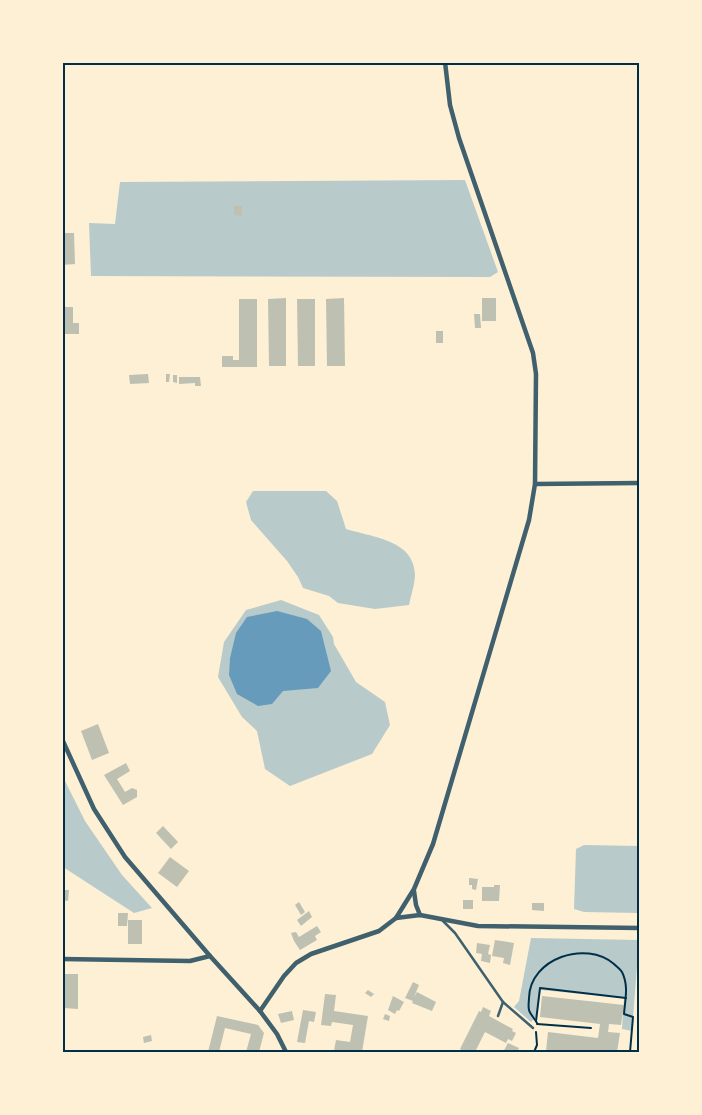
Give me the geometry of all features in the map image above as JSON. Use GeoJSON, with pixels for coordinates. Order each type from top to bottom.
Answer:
{"type":"FeatureCollection","features":[{"type":"Feature","properties":{"kind":"street"},"geometry":{"type":"LineString","coordinates":[[260,1011],[296,962],[311,954],[379,931],[396,918],[414,889],[439,825],[529,520],[535,484],[536,374],[533,353],[459,138],[450,105],[446,62]]}},
{"type":"Feature","properties":{"kind":"street"},"geometry":{"type":"LineString","coordinates":[[535,484],[640,483]]}},
{"type":"Feature","properties":{"kind":"street"},"geometry":{"type":"LineString","coordinates":[[62,739],[94,809],[125,857],[260,1011],[277,1034],[286,1052]]}},
{"type":"Feature","properties":{"kind":"street"},"geometry":{"type":"LineString","coordinates":[[414,889],[420,915]]}},
{"type":"Feature","properties":{"kind":"street"},"geometry":{"type":"LineString","coordinates":[[396,918],[420,915],[478,926],[640,928]]}},
{"type":"Feature","properties":{"kind":"street"},"geometry":{"type":"LineString","coordinates":[[62,959],[190,961],[210,956]]}},
{"type":"Feature","properties":{"kind":"lane"},"geometry":{"type":"LineString","coordinates":[[442,920],[455,933],[503,1002],[533,1028]]}},
{"type":"Feature","properties":{"kind":"lane"},"geometry":{"type":"LineString","coordinates":[[498,1016],[503,1002]]}},
{"type":"Feature","properties":{"kind":"path"},"geometry":{"type":"LineString","coordinates":[[534,1052],[537,1045],[536,1032],[539,1026],[529,1010],[529,990],[534,976],[544,966],[559,958],[575,954],[593,955],[608,959],[621,971],[626,987],[624,1014],[633,1017],[630,1052]]}},
{"type":"Feature","properties":{"kind":"path"},"geometry":{"type":"LineString","coordinates":[[536,1022],[540,988],[626,998]]}},
{"type":"Feature","properties":{"kind":"path"},"geometry":{"type":"LineString","coordinates":[[536,1022],[591,1028]]}},
{"type":"Feature","properties":{"kind":"path"},"geometry":{"type":"LineString","coordinates":[[533,1028],[536,1032]]}},
{"type":"Feature","properties":{"kind":"shaded area"},"geometry":{"type":"Polygon","coordinates":[[[465,180],[498,272],[490,277],[91,276],[89,223],[115,224],[120,182],[465,180]]]}},
{"type":"Feature","properties":{"kind":"shaded area"},"geometry":{"type":"Polygon","coordinates":[[[253,491],[326,491],[337,501],[346,529],[390,542],[400,547],[407,554],[413,563],[415,574],[409,605],[375,609],[338,603],[329,596],[303,588],[287,561],[251,520],[246,502],[253,491]]]}},
{"type":"Feature","properties":{"kind":"shaded area"},"geometry":{"type":"Polygon","coordinates":[[[281,600],[319,615],[333,637],[334,644],[356,682],[385,702],[390,725],[372,754],[290,786],[265,769],[257,731],[242,717],[218,677],[224,642],[246,610],[281,600]]]}},
{"type":"Feature","properties":{"kind":"shaded area"},"geometry":{"type":"Polygon","coordinates":[[[63,777],[85,821],[122,875],[152,908],[134,913],[63,867],[63,777]]]}},
{"type":"Feature","properties":{"kind":"shaded area"},"geometry":{"type":"Polygon","coordinates":[[[584,845],[639,846],[639,913],[584,912],[574,909],[576,849],[584,845]]]}},
{"type":"Feature","properties":{"kind":"shaded area"},"geometry":{"type":"Polygon","coordinates":[[[531,938],[639,940],[632,1031],[622,1029],[624,998],[541,990],[537,1016],[531,1022],[514,1007],[519,1001],[531,938]]]}},
{"type":"Feature","properties":{"kind":"water"},"geometry":{"type":"Polygon","coordinates":[[[277,611],[307,619],[321,631],[331,671],[318,688],[283,691],[272,704],[258,706],[237,694],[229,675],[230,658],[236,633],[247,617],[277,611]]]}},
{"type":"Feature","properties":{"kind":"building"},"geometry":{"type":"Polygon","coordinates":[[[234,206],[242,206],[242,216],[234,215],[234,206]]]}},
{"type":"Feature","properties":{"kind":"building"},"geometry":{"type":"Polygon","coordinates":[[[63,233],[74,233],[75,264],[62,265],[63,233]]]}},
{"type":"Feature","properties":{"kind":"building"},"geometry":{"type":"Polygon","coordinates":[[[286,298],[286,366],[269,366],[268,299],[286,298]]]}},
{"type":"Feature","properties":{"kind":"building"},"geometry":{"type":"Polygon","coordinates":[[[344,298],[345,366],[327,366],[326,299],[344,298]]]}},
{"type":"Feature","properties":{"kind":"building"},"geometry":{"type":"Polygon","coordinates":[[[482,298],[496,298],[496,321],[482,321],[482,298]]]}},
{"type":"Feature","properties":{"kind":"building"},"geometry":{"type":"Polygon","coordinates":[[[239,299],[257,299],[257,367],[222,367],[222,356],[233,356],[233,360],[239,360],[239,299]]]}},
{"type":"Feature","properties":{"kind":"building"},"geometry":{"type":"Polygon","coordinates":[[[297,299],[315,299],[315,366],[298,366],[297,299]]]}},
{"type":"Feature","properties":{"kind":"building"},"geometry":{"type":"Polygon","coordinates":[[[62,307],[73,307],[73,323],[79,323],[79,334],[62,334],[62,307]]]}},
{"type":"Feature","properties":{"kind":"building"},"geometry":{"type":"Polygon","coordinates":[[[474,314],[480,314],[481,328],[475,328],[474,314]]]}},
{"type":"Feature","properties":{"kind":"building"},"geometry":{"type":"Polygon","coordinates":[[[436,331],[443,331],[443,343],[436,343],[436,331]]]}},
{"type":"Feature","properties":{"kind":"building"},"geometry":{"type":"Polygon","coordinates":[[[148,374],[149,383],[130,384],[129,375],[148,374]]]}},
{"type":"Feature","properties":{"kind":"building"},"geometry":{"type":"Polygon","coordinates":[[[166,374],[170,374],[169,382],[166,382],[166,374]]]}},
{"type":"Feature","properties":{"kind":"building"},"geometry":{"type":"Polygon","coordinates":[[[173,375],[177,375],[177,383],[173,382],[173,375]]]}},
{"type":"Feature","properties":{"kind":"building"},"geometry":{"type":"Polygon","coordinates":[[[179,377],[200,377],[201,386],[195,386],[195,383],[179,384],[179,377]]]}},
{"type":"Feature","properties":{"kind":"building"},"geometry":{"type":"Polygon","coordinates":[[[98,724],[109,753],[92,760],[81,731],[98,724]]]}},
{"type":"Feature","properties":{"kind":"building"},"geometry":{"type":"Polygon","coordinates":[[[126,763],[130,771],[117,779],[125,792],[132,788],[137,790],[137,797],[123,805],[104,775],[126,763]]]}},
{"type":"Feature","properties":{"kind":"building"},"geometry":{"type":"Polygon","coordinates":[[[163,826],[178,842],[171,849],[156,833],[163,826]]]}},
{"type":"Feature","properties":{"kind":"building"},"geometry":{"type":"Polygon","coordinates":[[[170,857],[189,871],[177,887],[158,873],[170,857]]]}},
{"type":"Feature","properties":{"kind":"building"},"geometry":{"type":"Polygon","coordinates":[[[469,878],[478,879],[476,890],[472,889],[472,885],[469,885],[469,878]]]}},
{"type":"Feature","properties":{"kind":"building"},"geometry":{"type":"Polygon","coordinates":[[[494,885],[500,885],[499,901],[482,901],[482,887],[494,887],[494,885]]]}},
{"type":"Feature","properties":{"kind":"building"},"geometry":{"type":"Polygon","coordinates":[[[62,890],[69,890],[68,901],[62,900],[62,890]]]}},
{"type":"Feature","properties":{"kind":"building"},"geometry":{"type":"Polygon","coordinates":[[[463,900],[473,900],[473,909],[463,909],[463,900]]]}},
{"type":"Feature","properties":{"kind":"building"},"geometry":{"type":"Polygon","coordinates":[[[299,902],[305,912],[301,915],[295,905],[299,902]]]}},
{"type":"Feature","properties":{"kind":"building"},"geometry":{"type":"Polygon","coordinates":[[[532,903],[544,903],[544,911],[532,910],[532,903]]]}},
{"type":"Feature","properties":{"kind":"building"},"geometry":{"type":"Polygon","coordinates":[[[309,911],[312,917],[301,926],[297,920],[309,911]]]}},
{"type":"Feature","properties":{"kind":"building"},"geometry":{"type":"Polygon","coordinates":[[[118,913],[128,913],[127,926],[118,926],[118,913]]]}},
{"type":"Feature","properties":{"kind":"building"},"geometry":{"type":"Polygon","coordinates":[[[128,920],[142,920],[142,944],[128,944],[128,920]]]}},
{"type":"Feature","properties":{"kind":"building"},"geometry":{"type":"Polygon","coordinates":[[[317,926],[321,932],[315,936],[317,940],[300,950],[291,933],[296,932],[299,937],[317,926]]]}},
{"type":"Feature","properties":{"kind":"building"},"geometry":{"type":"Polygon","coordinates":[[[495,940],[514,943],[510,965],[503,963],[504,958],[492,956],[495,940]]]}},
{"type":"Feature","properties":{"kind":"building"},"geometry":{"type":"Polygon","coordinates":[[[477,943],[490,945],[488,954],[491,955],[490,963],[481,961],[482,954],[476,953],[477,943]]]}},
{"type":"Feature","properties":{"kind":"building"},"geometry":{"type":"Polygon","coordinates":[[[63,974],[78,974],[78,1009],[63,1008],[63,974]]]}},
{"type":"Feature","properties":{"kind":"building"},"geometry":{"type":"Polygon","coordinates":[[[413,982],[419,985],[414,997],[417,992],[436,1002],[432,1011],[405,998],[413,982]]]}},
{"type":"Feature","properties":{"kind":"building"},"geometry":{"type":"Polygon","coordinates":[[[368,990],[374,994],[371,997],[365,993],[368,990]]]}},
{"type":"Feature","properties":{"kind":"building"},"geometry":{"type":"Polygon","coordinates":[[[325,994],[336,995],[334,1011],[368,1016],[362,1052],[334,1051],[336,1040],[350,1042],[353,1025],[332,1022],[331,1026],[321,1025],[325,994]]]}},
{"type":"Feature","properties":{"kind":"building"},"geometry":{"type":"Polygon","coordinates":[[[393,996],[404,1002],[395,1014],[388,1010],[393,996]]]}},
{"type":"Feature","properties":{"kind":"building"},"geometry":{"type":"Polygon","coordinates":[[[542,996],[624,1005],[621,1025],[609,1024],[608,1032],[620,1033],[617,1052],[546,1051],[548,1032],[598,1038],[600,1024],[540,1017],[542,996]]]}},
{"type":"Feature","properties":{"kind":"building"},"geometry":{"type":"Polygon","coordinates":[[[483,1007],[491,1011],[489,1016],[513,1029],[512,1031],[516,1033],[512,1041],[508,1039],[506,1043],[485,1032],[475,1052],[466,1052],[460,1049],[479,1011],[481,1012],[483,1007]]]}},
{"type":"Feature","properties":{"kind":"building"},"geometry":{"type":"Polygon","coordinates":[[[303,1010],[316,1012],[314,1022],[309,1021],[305,1043],[297,1042],[303,1010]]]}},
{"type":"Feature","properties":{"kind":"building"},"geometry":{"type":"Polygon","coordinates":[[[292,1011],[294,1020],[281,1023],[278,1014],[292,1011]]]}},
{"type":"Feature","properties":{"kind":"building"},"geometry":{"type":"Polygon","coordinates":[[[385,1014],[390,1016],[389,1021],[383,1019],[385,1014]]]}},
{"type":"Feature","properties":{"kind":"building"},"geometry":{"type":"Polygon","coordinates":[[[217,1016],[258,1025],[264,1033],[259,1052],[246,1052],[251,1034],[225,1028],[219,1052],[208,1052],[217,1016]]]}},
{"type":"Feature","properties":{"kind":"building"},"geometry":{"type":"Polygon","coordinates":[[[151,1035],[152,1041],[144,1043],[143,1037],[151,1035]]]}},
{"type":"Feature","properties":{"kind":"building"},"geometry":{"type":"Polygon","coordinates":[[[508,1043],[519,1048],[517,1052],[503,1052],[508,1043]]]}}]}
